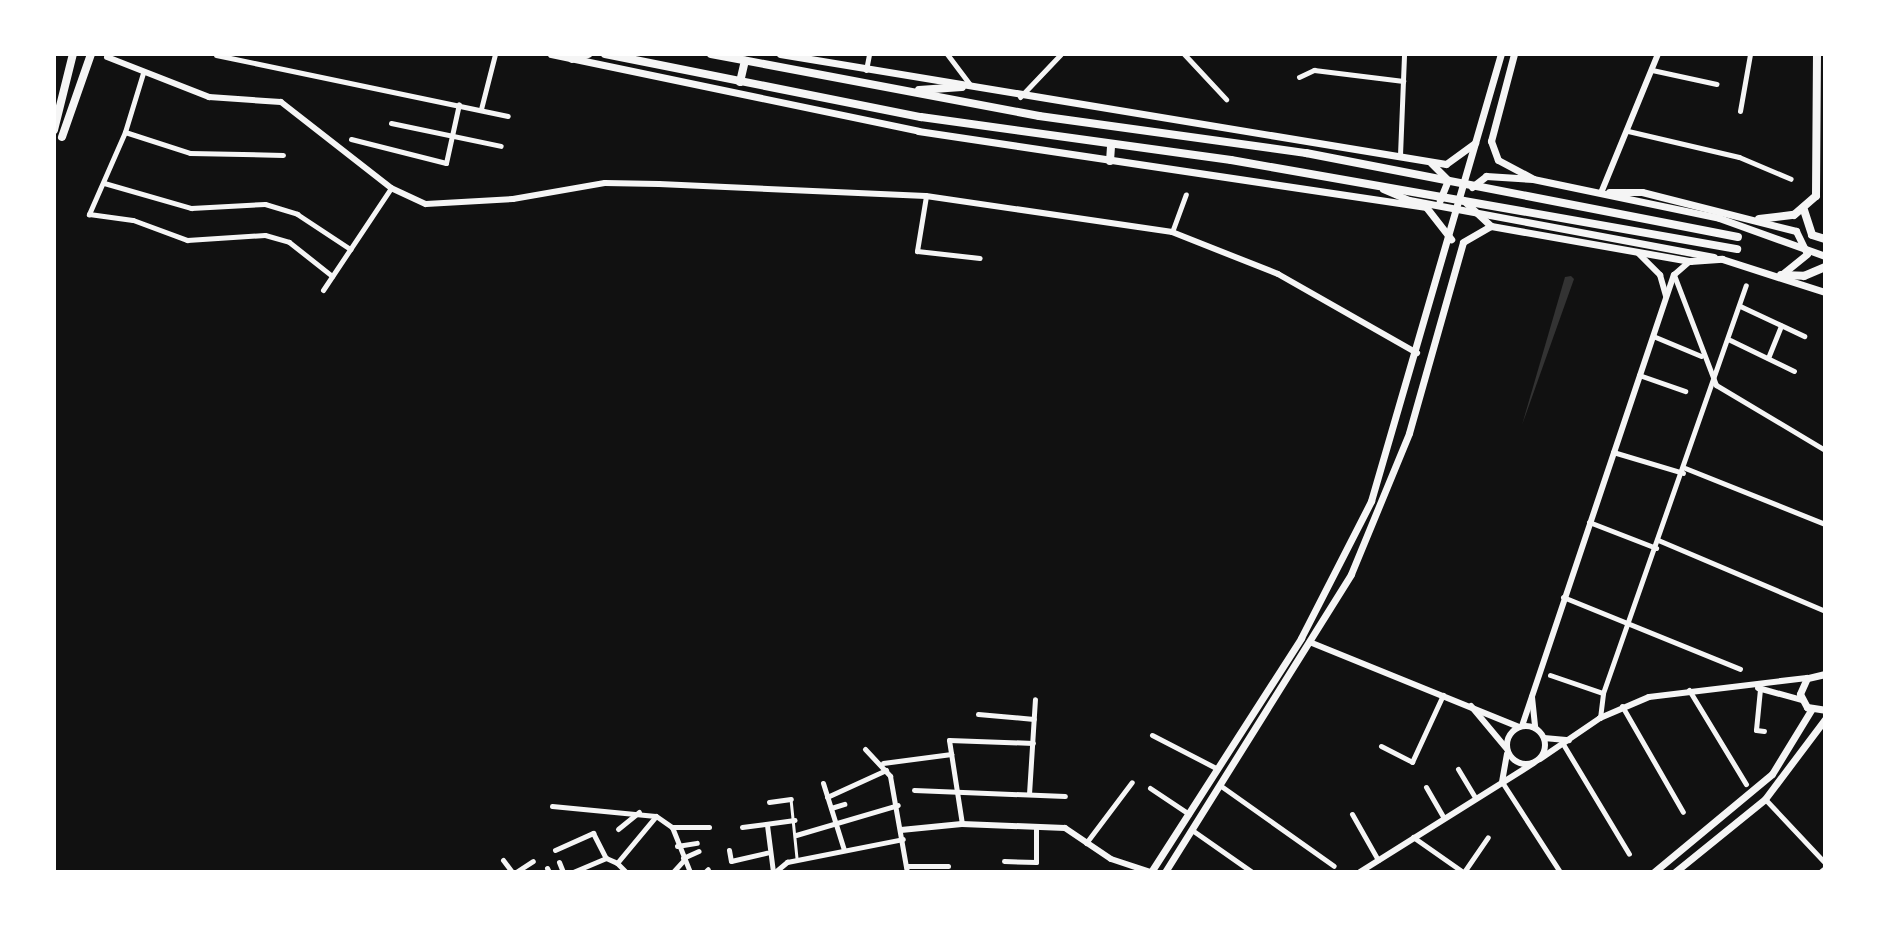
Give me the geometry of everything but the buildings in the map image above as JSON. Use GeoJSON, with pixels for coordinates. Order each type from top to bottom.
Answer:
{"type":"FeatureCollection","features":[{"type":"Feature","properties":{"kind":"main road"},"geometry":{"type":"LineString","coordinates":[[54,130],[73,54]]}},
{"type":"Feature","properties":{"kind":"main road"},"geometry":{"type":"LineString","coordinates":[[62,137],[91,54]]}},
{"type":"Feature","properties":{"kind":"main road"},"geometry":{"type":"LineString","coordinates":[[551,54],[880,124],[1110,162],[1426,207],[1441,199],[1448,183],[1425,160]]}},
{"type":"Feature","properties":{"kind":"main road"},"geometry":{"type":"LineString","coordinates":[[572,59],[588,54]]}},
{"type":"Feature","properties":{"kind":"main road"},"geometry":{"type":"LineString","coordinates":[[605,54],[740,82],[1111,147],[1366,182],[1737,248]]}},
{"type":"Feature","properties":{"kind":"main road"},"geometry":{"type":"LineString","coordinates":[[711,54],[908,91],[1246,143],[1738,237]]}},
{"type":"Feature","properties":{"kind":"main road"},"geometry":{"type":"LineString","coordinates":[[780,54],[821,58],[866,70],[1020,97],[1446,164],[1477,140]]}},
{"type":"Feature","properties":{"kind":"main road"},"geometry":{"type":"LineString","coordinates":[[1151,872],[1301,638],[1371,500],[1463,199],[1501,54]]}},
{"type":"Feature","properties":{"kind":"main road"},"geometry":{"type":"LineString","coordinates":[[1514,54],[1491,141],[1498,160],[1533,179]]}},
{"type":"Feature","properties":{"kind":"main road"},"geometry":{"type":"LineString","coordinates":[[1817,54],[1821,179],[1804,210],[1812,235],[1825,239]]}},
{"type":"Feature","properties":{"kind":"main road"},"geometry":{"type":"LineString","coordinates":[[740,82],[745,61]]}},
{"type":"Feature","properties":{"kind":"main road"},"geometry":{"type":"LineString","coordinates":[[908,91],[962,87]]}},
{"type":"Feature","properties":{"kind":"main road"},"geometry":{"type":"LineString","coordinates":[[1110,162],[1111,147]]}},
{"type":"Feature","properties":{"kind":"main road"},"geometry":{"type":"LineString","coordinates":[[1463,199],[1486,176],[1533,179],[1719,218],[1825,256]]}},
{"type":"Feature","properties":{"kind":"main road"},"geometry":{"type":"LineString","coordinates":[[1366,182],[1409,200],[1722,259],[1781,275],[1825,292]]}},
{"type":"Feature","properties":{"kind":"main road"},"geometry":{"type":"LineString","coordinates":[[1601,193],[1642,192],[1759,219],[1796,231],[1807,254],[1781,275]]}},
{"type":"Feature","properties":{"kind":"main road"},"geometry":{"type":"LineString","coordinates":[[1463,199],[1472,215],[1491,226],[1690,261],[1722,259]]}},
{"type":"Feature","properties":{"kind":"main road"},"geometry":{"type":"LineString","coordinates":[[1426,207],[1451,239]]}},
{"type":"Feature","properties":{"kind":"main road"},"geometry":{"type":"LineString","coordinates":[[1759,219],[1804,210]]}},
{"type":"Feature","properties":{"kind":"main road"},"geometry":{"type":"LineString","coordinates":[[1165,872],[1312,643],[1382,505],[1463,242],[1491,226]]}},
{"type":"Feature","properties":{"kind":"main road"},"geometry":{"type":"LineString","coordinates":[[1781,275],[1804,276],[1825,267]]}},
{"type":"Feature","properties":{"kind":"main road"},"geometry":{"type":"LineString","coordinates":[[1371,500],[1382,505]]}},
{"type":"Feature","properties":{"kind":"main road"},"geometry":{"type":"LineString","coordinates":[[1301,638],[1312,643]]}},
{"type":"Feature","properties":{"kind":"main road"},"geometry":{"type":"LineString","coordinates":[[1823,673],[1807,678],[1802,700],[1811,709],[1825,710]]}},
{"type":"Feature","properties":{"kind":"main road"},"geometry":{"type":"LineString","coordinates":[[1654,872],[1759,787],[1811,709]]}},
{"type":"Feature","properties":{"kind":"main road"},"geometry":{"type":"LineString","coordinates":[[1675,872],[1765,799],[1825,719]]}},
{"type":"Feature","properties":{"kind":"main road"},"geometry":{"type":"LineString","coordinates":[[1228,753],[1240,758]]}},
{"type":"Feature","properties":{"kind":"street"},"geometry":{"type":"LineString","coordinates":[[481,109],[495,54]]}},
{"type":"Feature","properties":{"kind":"street"},"geometry":{"type":"LineString","coordinates":[[866,70],[869,54]]}},
{"type":"Feature","properties":{"kind":"street"},"geometry":{"type":"LineString","coordinates":[[1020,97],[1061,54]]}},
{"type":"Feature","properties":{"kind":"street"},"geometry":{"type":"LineString","coordinates":[[1184,54],[1226,99]]}},
{"type":"Feature","properties":{"kind":"street"},"geometry":{"type":"LineString","coordinates":[[1400,155],[1404,54]]}},
{"type":"Feature","properties":{"kind":"street"},"geometry":{"type":"LineString","coordinates":[[1601,193],[1658,54]]}},
{"type":"Feature","properties":{"kind":"street"},"geometry":{"type":"LineString","coordinates":[[1740,111],[1750,54]]}},
{"type":"Feature","properties":{"kind":"street"},"geometry":{"type":"LineString","coordinates":[[216,55],[508,116]]}},
{"type":"Feature","properties":{"kind":"street"},"geometry":{"type":"LineString","coordinates":[[950,56],[972,89]]}},
{"type":"Feature","properties":{"kind":"street"},"geometry":{"type":"LineString","coordinates":[[107,57],[142,73],[209,97],[281,102],[391,188],[426,204],[457,205],[605,183],[926,197],[1172,232],[1278,274],[1417,353]]}},
{"type":"Feature","properties":{"kind":"street"},"geometry":{"type":"LineString","coordinates":[[1299,77],[1314,70],[1403,81]]}},
{"type":"Feature","properties":{"kind":"street"},"geometry":{"type":"LineString","coordinates":[[1652,70],[1716,85]]}},
{"type":"Feature","properties":{"kind":"street"},"geometry":{"type":"LineString","coordinates":[[142,73],[125,132],[89,214],[133,220],[187,240],[265,235],[289,242],[332,275]]}},
{"type":"Feature","properties":{"kind":"street"},"geometry":{"type":"LineString","coordinates":[[351,139],[446,163],[459,104]]}},
{"type":"Feature","properties":{"kind":"street"},"geometry":{"type":"LineString","coordinates":[[391,123],[502,146]]}},
{"type":"Feature","properties":{"kind":"street"},"geometry":{"type":"LineString","coordinates":[[1628,131],[1739,157],[1791,179]]}},
{"type":"Feature","properties":{"kind":"street"},"geometry":{"type":"LineString","coordinates":[[125,132],[190,153],[283,155]]}},
{"type":"Feature","properties":{"kind":"street"},"geometry":{"type":"LineString","coordinates":[[104,183],[191,208],[265,204],[297,214],[350,249]]}},
{"type":"Feature","properties":{"kind":"street"},"geometry":{"type":"LineString","coordinates":[[323,290],[391,188]]}},
{"type":"Feature","properties":{"kind":"street"},"geometry":{"type":"LineString","coordinates":[[1172,232],[1186,194]]}},
{"type":"Feature","properties":{"kind":"street"},"geometry":{"type":"LineString","coordinates":[[926,197],[917,251],[980,258]]}},
{"type":"Feature","properties":{"kind":"street"},"geometry":{"type":"LineString","coordinates":[[1634,252],[1648,258],[1666,297]]}},
{"type":"Feature","properties":{"kind":"street"},"geometry":{"type":"LineString","coordinates":[[1560,872],[1502,782],[1507,750],[1520,727],[1674,275],[1690,261]]}},
{"type":"Feature","properties":{"kind":"street"},"geometry":{"type":"LineString","coordinates":[[1674,275],[1701,356],[1716,385],[1805,444],[1825,450]]}},
{"type":"Feature","properties":{"kind":"street"},"geometry":{"type":"LineString","coordinates":[[1600,718],[1603,693],[1716,385],[1746,285]]}},
{"type":"Feature","properties":{"kind":"street"},"geometry":{"type":"LineString","coordinates":[[1740,306],[1804,336]]}},
{"type":"Feature","properties":{"kind":"street"},"geometry":{"type":"LineString","coordinates":[[1768,358],[1781,325]]}},
{"type":"Feature","properties":{"kind":"street"},"geometry":{"type":"LineString","coordinates":[[1653,335],[1701,356]]}},
{"type":"Feature","properties":{"kind":"street"},"geometry":{"type":"LineString","coordinates":[[1730,340],[1794,371]]}},
{"type":"Feature","properties":{"kind":"street"},"geometry":{"type":"LineString","coordinates":[[1639,375],[1685,391]]}},
{"type":"Feature","properties":{"kind":"street"},"geometry":{"type":"LineString","coordinates":[[1613,452],[1684,470],[1825,524]]}},
{"type":"Feature","properties":{"kind":"street"},"geometry":{"type":"LineString","coordinates":[[1589,522],[1656,548]]}},
{"type":"Feature","properties":{"kind":"street"},"geometry":{"type":"LineString","coordinates":[[1658,540],[1825,611]]}},
{"type":"Feature","properties":{"kind":"street"},"geometry":{"type":"LineString","coordinates":[[1563,597],[1740,669]]}},
{"type":"Feature","properties":{"kind":"street"},"geometry":{"type":"LineString","coordinates":[[1312,643],[1470,704],[1520,727],[1535,728]]}},
{"type":"Feature","properties":{"kind":"street"},"geometry":{"type":"LineString","coordinates":[[1550,675],[1603,693]]}},
{"type":"Feature","properties":{"kind":"street"},"geometry":{"type":"LineString","coordinates":[[1360,872],[1622,706],[1689,690],[1752,686],[1807,678]]}},
{"type":"Feature","properties":{"kind":"street"},"geometry":{"type":"LineString","coordinates":[[1752,686],[1802,700]]}},
{"type":"Feature","properties":{"kind":"street"},"geometry":{"type":"LineString","coordinates":[[1760,688],[1756,730],[1764,731]]}},
{"type":"Feature","properties":{"kind":"street"},"geometry":{"type":"LineString","coordinates":[[1689,690],[1746,784]]}},
{"type":"Feature","properties":{"kind":"street"},"geometry":{"type":"LineString","coordinates":[[1532,691],[1535,728],[1544,738],[1566,742]]}},
{"type":"Feature","properties":{"kind":"street"},"geometry":{"type":"LineString","coordinates":[[1381,746],[1412,762],[1443,695]]}},
{"type":"Feature","properties":{"kind":"street"},"geometry":{"type":"LineString","coordinates":[[1029,794],[1035,699]]}},
{"type":"Feature","properties":{"kind":"street"},"geometry":{"type":"LineString","coordinates":[[1470,704],[1516,762],[1537,761]]}},
{"type":"Feature","properties":{"kind":"street"},"geometry":{"type":"LineString","coordinates":[[1622,706],[1684,812]]}},
{"type":"Feature","properties":{"kind":"street"},"geometry":{"type":"LineString","coordinates":[[978,714],[1034,719]]}},
{"type":"Feature","properties":{"kind":"street"},"geometry":{"type":"LineString","coordinates":[[1152,735],[1218,769]]}},
{"type":"Feature","properties":{"kind":"street"},"geometry":{"type":"LineString","coordinates":[[1537,761],[1544,738]]}},
{"type":"Feature","properties":{"kind":"street"},"geometry":{"type":"LineString","coordinates":[[962,824],[949,740],[1033,743]]}},
{"type":"Feature","properties":{"kind":"street"},"geometry":{"type":"LineString","coordinates":[[1566,742],[1602,811],[1629,854]]}},
{"type":"Feature","properties":{"kind":"street"},"geometry":{"type":"LineString","coordinates":[[865,749],[884,767],[898,805],[907,869],[948,866]]}},
{"type":"Feature","properties":{"kind":"street"},"geometry":{"type":"LineString","coordinates":[[827,797],[884,767],[951,754]]}},
{"type":"Feature","properties":{"kind":"street"},"geometry":{"type":"LineString","coordinates":[[1458,769],[1475,797]]}},
{"type":"Feature","properties":{"kind":"street"},"geometry":{"type":"LineString","coordinates":[[1086,843],[1132,782]]}},
{"type":"Feature","properties":{"kind":"street"},"geometry":{"type":"LineString","coordinates":[[823,783],[844,850]]}},
{"type":"Feature","properties":{"kind":"street"},"geometry":{"type":"LineString","coordinates":[[1221,786],[1334,866]]}},
{"type":"Feature","properties":{"kind":"street"},"geometry":{"type":"LineString","coordinates":[[1426,787],[1443,817]]}},
{"type":"Feature","properties":{"kind":"street"},"geometry":{"type":"LineString","coordinates":[[914,790],[956,788],[1065,796]]}},
{"type":"Feature","properties":{"kind":"street"},"geometry":{"type":"LineString","coordinates":[[1150,788],[1189,814]]}},
{"type":"Feature","properties":{"kind":"street"},"geometry":{"type":"LineString","coordinates":[[769,802],[791,799]]}},
{"type":"Feature","properties":{"kind":"street"},"geometry":{"type":"LineString","coordinates":[[1765,799],[1825,866],[1820,872]]}},
{"type":"Feature","properties":{"kind":"street"},"geometry":{"type":"LineString","coordinates":[[831,808],[844,804]]}},
{"type":"Feature","properties":{"kind":"street"},"geometry":{"type":"LineString","coordinates":[[796,835],[898,805]]}},
{"type":"Feature","properties":{"kind":"street"},"geometry":{"type":"LineString","coordinates":[[552,806],[639,812],[656,816],[672,827],[709,827]]}},
{"type":"Feature","properties":{"kind":"street"},"geometry":{"type":"LineString","coordinates":[[618,829],[639,812]]}},
{"type":"Feature","properties":{"kind":"street"},"geometry":{"type":"LineString","coordinates":[[1352,814],[1378,860]]}},
{"type":"Feature","properties":{"kind":"street"},"geometry":{"type":"LineString","coordinates":[[617,863],[656,816]]}},
{"type":"Feature","properties":{"kind":"street"},"geometry":{"type":"LineString","coordinates":[[742,827],[795,820]]}},
{"type":"Feature","properties":{"kind":"street"},"geometry":{"type":"LineString","coordinates":[[901,830],[962,824],[1065,828],[1086,843],[1151,872]]}},
{"type":"Feature","properties":{"kind":"street"},"geometry":{"type":"LineString","coordinates":[[767,825],[767,853],[774,872],[795,862],[902,839]]}},
{"type":"Feature","properties":{"kind":"street"},"geometry":{"type":"LineString","coordinates":[[672,827],[677,846],[690,872]]}},
{"type":"Feature","properties":{"kind":"street"},"geometry":{"type":"LineString","coordinates":[[1004,861],[1035,862],[1036,827]]}},
{"type":"Feature","properties":{"kind":"street"},"geometry":{"type":"LineString","coordinates":[[1192,830],[1250,871]]}},
{"type":"Feature","properties":{"kind":"street"},"geometry":{"type":"LineString","coordinates":[[555,850],[593,833],[606,858],[617,863],[626,872]]}},
{"type":"Feature","properties":{"kind":"street"},"geometry":{"type":"LineString","coordinates":[[1413,836],[1463,872],[1488,837]]}},
{"type":"Feature","properties":{"kind":"street"},"geometry":{"type":"LineString","coordinates":[[677,846],[697,843]]}},
{"type":"Feature","properties":{"kind":"street"},"geometry":{"type":"LineString","coordinates":[[729,850],[731,861],[767,853]]}},
{"type":"Feature","properties":{"kind":"street"},"geometry":{"type":"LineString","coordinates":[[673,872],[683,859],[699,851]]}},
{"type":"Feature","properties":{"kind":"street"},"geometry":{"type":"LineString","coordinates":[[573,872],[606,858]]}},
{"type":"Feature","properties":{"kind":"street"},"geometry":{"type":"LineString","coordinates":[[503,860],[514,872],[533,861]]}},
{"type":"Feature","properties":{"kind":"street"},"geometry":{"type":"LineString","coordinates":[[559,862],[563,872]]}},
{"type":"Feature","properties":{"kind":"street"},"geometry":{"type":"LineString","coordinates":[[794,872],[795,862]]}},
{"type":"Feature","properties":{"kind":"lane"},"geometry":{"type":"LineString","coordinates":[[791,799],[796,835],[795,862]]}},
{"type":"Feature","properties":{"kind":"shaded area"},"geometry":{"type":"Polygon","coordinates":[[[1571,276],[1574,279],[1522,425],[1565,277],[1571,276]]]}}]}
